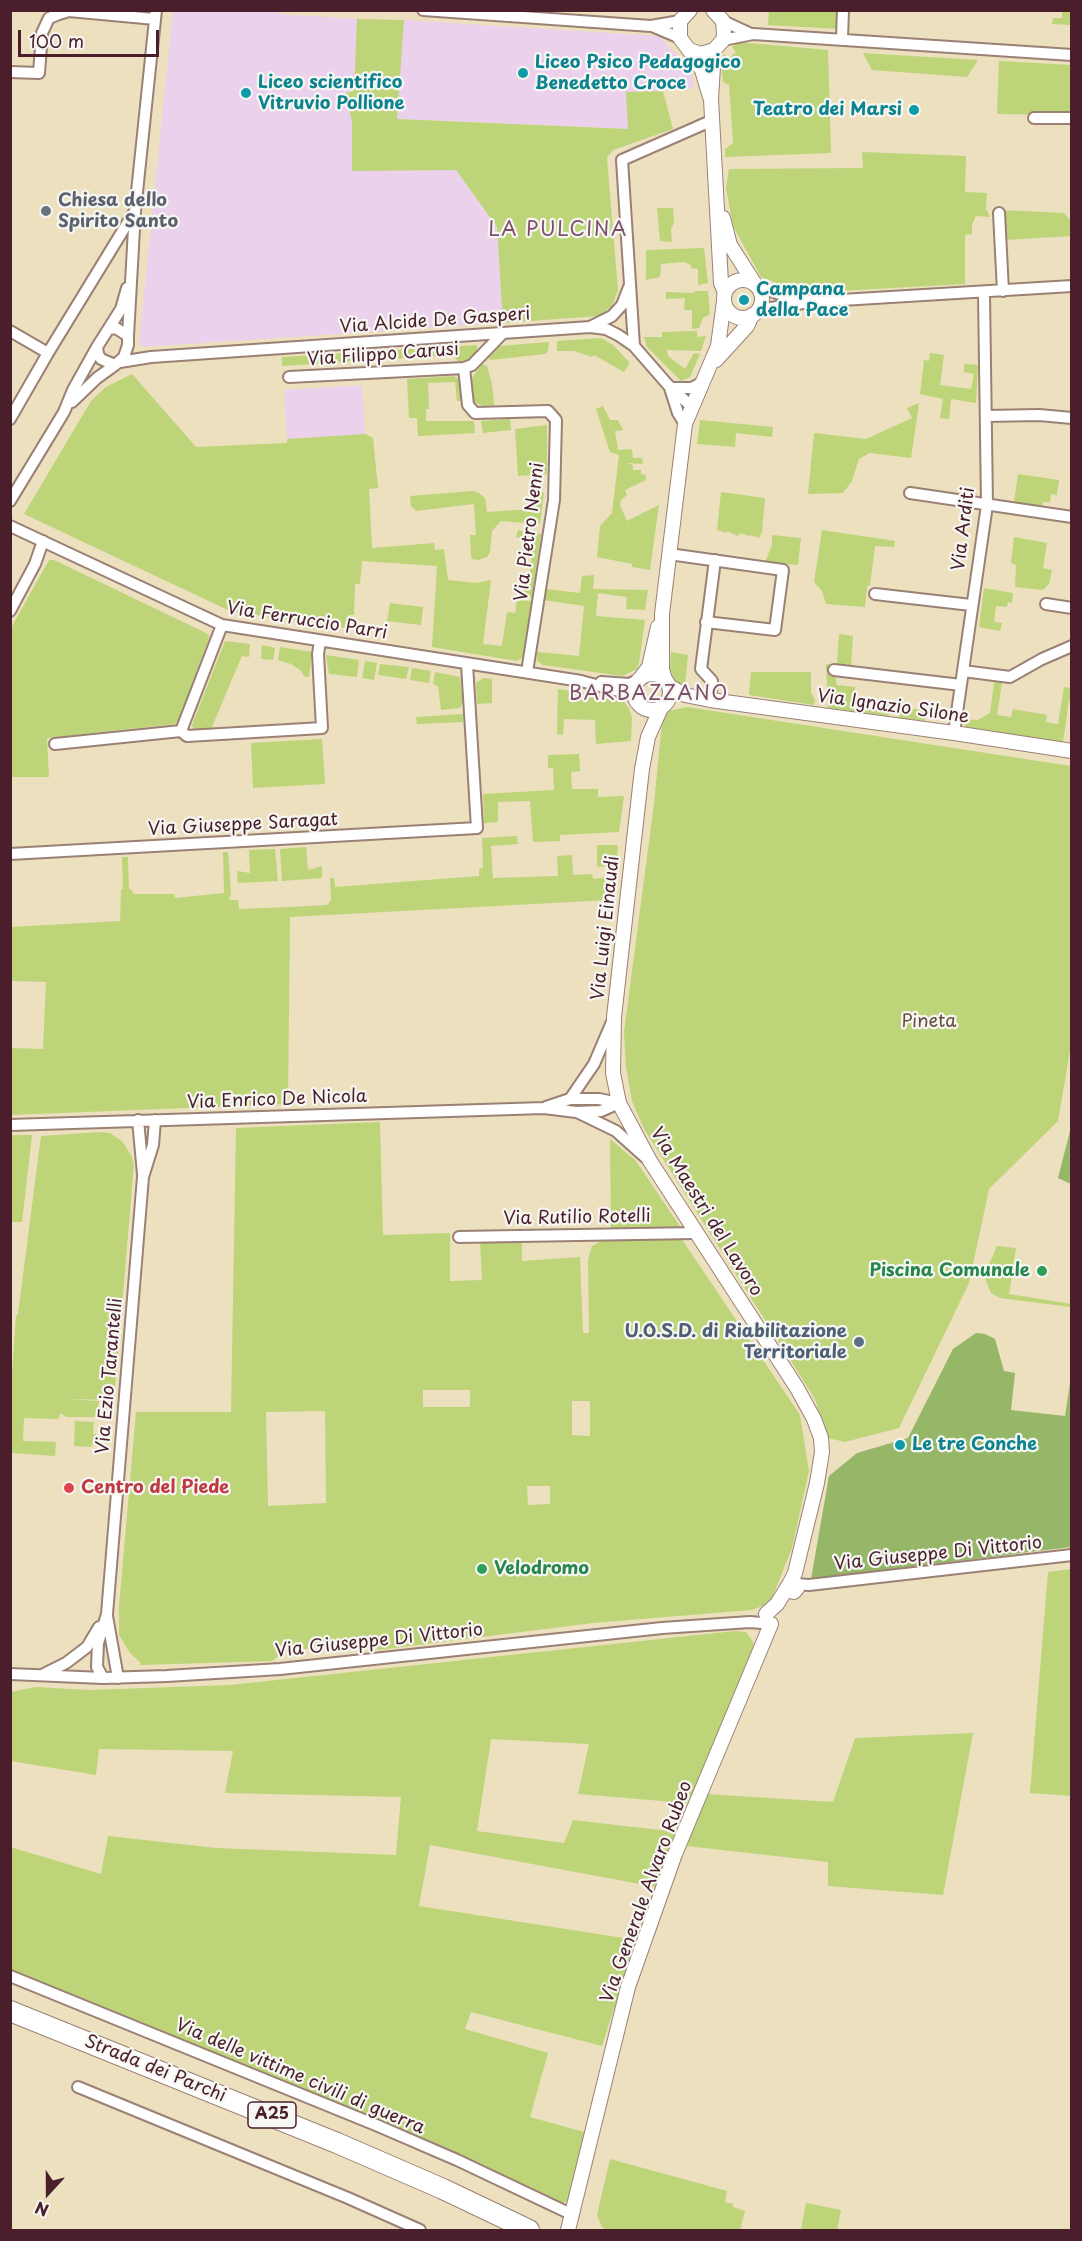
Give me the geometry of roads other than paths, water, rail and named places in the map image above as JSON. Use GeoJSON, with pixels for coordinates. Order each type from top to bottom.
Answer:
{"type":"FeatureCollection","features":[{"type":"Feature","properties":{"kind":"highway","name":"Strada dei Parchi"},"geometry":{"type":"LineString","coordinates":[[10,2011],[337,2143],[529,2230]]}},
{"type":"Feature","properties":{"kind":"highway","name":"Strada dei Parchi"},"geometry":{"type":"LineString","coordinates":[[10,2025],[312,2145],[500,2230]]}},
{"type":"Feature","properties":{"kind":"street"},"geometry":{"type":"LineString","coordinates":[[423,10],[651,26],[680,38]]}},
{"type":"Feature","properties":{"kind":"street"},"geometry":{"type":"LineString","coordinates":[[842,39],[843,10]]}},
{"type":"Feature","properties":{"kind":"street"},"geometry":{"type":"LineString","coordinates":[[10,72],[39,73],[42,33],[49,18],[59,14],[69,11],[156,14],[135,211],[128,341],[124,357],[89,385],[64,412]]}},
{"type":"Feature","properties":{"kind":"street"},"geometry":{"type":"LineString","coordinates":[[651,26],[685,14]]}},
{"type":"Feature","properties":{"kind":"street"},"geometry":{"type":"LineString","coordinates":[[685,14],[678,32],[702,70],[711,99],[721,283],[727,308],[736,316],[744,318],[755,313],[821,301]]}},
{"type":"Feature","properties":{"kind":"street"},"geometry":{"type":"LineString","coordinates":[[718,16],[749,34]]}},
{"type":"Feature","properties":{"kind":"street"},"geometry":{"type":"LineString","coordinates":[[711,99],[718,45],[724,27],[718,16]]}},
{"type":"Feature","properties":{"kind":"street"},"geometry":{"type":"LineString","coordinates":[[689,50],[701,54],[749,34],[1071,55]]}},
{"type":"Feature","properties":{"kind":"street"},"geometry":{"type":"LineString","coordinates":[[1034,118],[1071,118]]}},
{"type":"Feature","properties":{"kind":"street"},"geometry":{"type":"LineString","coordinates":[[634,346],[622,160],[713,120]]}},
{"type":"Feature","properties":{"kind":"street"},"geometry":{"type":"LineString","coordinates":[[685,424],[678,413],[670,388],[692,388],[706,375],[724,350],[747,326],[762,296],[730,245],[717,195]]}},
{"type":"Feature","properties":{"kind":"street"},"geometry":{"type":"LineString","coordinates":[[10,419],[135,211]]}},
{"type":"Feature","properties":{"kind":"street"},"geometry":{"type":"LineString","coordinates":[[999,213],[1003,291]]}},
{"type":"Feature","properties":{"kind":"street"},"geometry":{"type":"LineString","coordinates":[[10,501],[64,412],[97,347],[110,329],[120,309],[130,279]]}},
{"type":"Feature","properties":{"kind":"street"},"geometry":{"type":"LineString","coordinates":[[662,614],[652,644],[649,667],[639,678],[633,692],[636,700],[649,710],[664,705],[670,692],[662,670],[662,614],[685,424],[718,346],[725,297],[735,282],[746,280],[798,300],[821,301],[1071,286]]}},
{"type":"Feature","properties":{"kind":"street"},"geometry":{"type":"LineString","coordinates":[[590,327],[612,316],[622,305],[630,284]]}},
{"type":"Feature","properties":{"kind":"street","name":"Via Arditi"},"geometry":{"type":"LineString","coordinates":[[954,733],[987,505],[984,293]]}},
{"type":"Feature","properties":{"kind":"street","name":"Via Alcide De Gasperi"},"geometry":{"type":"LineString","coordinates":[[117,363],[151,357],[590,327],[606,329],[634,346],[670,388],[691,406]]}},
{"type":"Feature","properties":{"kind":"street"},"geometry":{"type":"LineString","coordinates":[[110,329],[116,328],[137,353],[151,357]]}},
{"type":"Feature","properties":{"kind":"street"},"geometry":{"type":"LineString","coordinates":[[10,331],[48,353]]}},
{"type":"Feature","properties":{"kind":"street","name":"Via Filippo Carusi"},"geometry":{"type":"LineString","coordinates":[[289,377],[464,368],[472,364],[502,334]]}},
{"type":"Feature","properties":{"kind":"street"},"geometry":{"type":"LineString","coordinates":[[97,347],[101,359],[117,363]]}},
{"type":"Feature","properties":{"kind":"street","name":"Via Pietro Nenni"},"geometry":{"type":"LineString","coordinates":[[464,368],[468,405],[475,413],[548,411],[556,420],[554,500],[527,672]]}},
{"type":"Feature","properties":{"kind":"street"},"geometry":{"type":"LineString","coordinates":[[986,416],[1039,415],[1071,418]]}},
{"type":"Feature","properties":{"kind":"street"},"geometry":{"type":"LineString","coordinates":[[910,493],[1071,517]]}},
{"type":"Feature","properties":{"kind":"street","name":"Via Ferruccio Parri"},"geometry":{"type":"LineString","coordinates":[[10,526],[222,626],[581,681],[626,693],[636,700]]}},
{"type":"Feature","properties":{"kind":"street"},"geometry":{"type":"LineString","coordinates":[[10,611],[35,564],[43,541]]}},
{"type":"Feature","properties":{"kind":"street"},"geometry":{"type":"LineString","coordinates":[[669,555],[783,570],[775,630],[706,622]]}},
{"type":"Feature","properties":{"kind":"street"},"geometry":{"type":"LineString","coordinates":[[710,700],[712,681],[701,669],[715,561]]}},
{"type":"Feature","properties":{"kind":"street"},"geometry":{"type":"LineString","coordinates":[[875,594],[971,605]]}},
{"type":"Feature","properties":{"kind":"street"},"geometry":{"type":"LineString","coordinates":[[1046,604],[1071,608]]}},
{"type":"Feature","properties":{"kind":"street"},"geometry":{"type":"LineString","coordinates":[[181,731],[222,626]]}},
{"type":"Feature","properties":{"kind":"street"},"geometry":{"type":"LineString","coordinates":[[55,744],[181,731],[187,736],[322,728],[318,654],[320,641]]}},
{"type":"Feature","properties":{"kind":"street"},"geometry":{"type":"LineString","coordinates":[[963,670],[1010,676],[1042,658],[1071,646]]}},
{"type":"Feature","properties":{"kind":"street","name":"Via Giuseppe Saragat"},"geometry":{"type":"LineString","coordinates":[[10,854],[477,828],[467,664]]}},
{"type":"Feature","properties":{"kind":"street"},"geometry":{"type":"LineString","coordinates":[[834,670],[961,685]]}},
{"type":"Feature","properties":{"kind":"street"},"geometry":{"type":"LineString","coordinates":[[639,678],[654,673],[667,683]]}},
{"type":"Feature","properties":{"kind":"street","name":"Via Ferruccio Parri"},"geometry":{"type":"LineString","coordinates":[[581,681],[629,684],[639,678]]}},
{"type":"Feature","properties":{"kind":"street","name":"Via Ignazio Silone"},"geometry":{"type":"LineString","coordinates":[[667,683],[685,694],[710,700],[1071,751]]}},
{"type":"Feature","properties":{"kind":"street","name":"Via Luigi Einaudi"},"geometry":{"type":"LineString","coordinates":[[636,700],[644,722],[644,758]]}},
{"type":"Feature","properties":{"kind":"street","name":"Via Ignazio Silone"},"geometry":{"type":"LineString","coordinates":[[664,705],[710,700]]}},
{"type":"Feature","properties":{"kind":"street","name":"Via Luigi Einaudi"},"geometry":{"type":"LineString","coordinates":[[619,1103],[613,1073],[614,1017],[644,758],[648,737],[664,705]]}},
{"type":"Feature","properties":{"kind":"street"},"geometry":{"type":"LineString","coordinates":[[570,1099],[594,1064],[614,1017]]}},
{"type":"Feature","properties":{"kind":"street"},"geometry":{"type":"LineString","coordinates":[[544,1108],[570,1099],[599,1099],[619,1103]]}},
{"type":"Feature","properties":{"kind":"street"},"geometry":{"type":"LineString","coordinates":[[544,1108],[576,1112],[601,1111],[619,1103]]}},
{"type":"Feature","properties":{"kind":"street","name":"Via Maestri del Lavoro"},"geometry":{"type":"LineString","coordinates":[[619,1103],[650,1161],[797,1388],[821,1437],[820,1466],[796,1585],[781,1607],[764,1621]]}},
{"type":"Feature","properties":{"kind":"street","name":"Via Enrico De Nicola"},"geometry":{"type":"LineString","coordinates":[[10,1125],[544,1108]]}},
{"type":"Feature","properties":{"kind":"street"},"geometry":{"type":"LineString","coordinates":[[576,1112],[616,1131],[650,1161]]}},
{"type":"Feature","properties":{"kind":"street"},"geometry":{"type":"LineString","coordinates":[[138,1120],[143,1178]]}},
{"type":"Feature","properties":{"kind":"street"},"geometry":{"type":"LineString","coordinates":[[143,1178],[153,1145],[155,1120]]}},
{"type":"Feature","properties":{"kind":"street","name":"Via Ezio Tarantelli"},"geometry":{"type":"LineString","coordinates":[[107,1614],[143,1178]]}},
{"type":"Feature","properties":{"kind":"street","name":"Via Rutilio Rotelli"},"geometry":{"type":"LineString","coordinates":[[459,1237],[696,1233]]}},
{"type":"Feature","properties":{"kind":"street","name":"Via Giuseppe Di Vittorio"},"geometry":{"type":"LineString","coordinates":[[796,1585],[1071,1555]]}},
{"type":"Feature","properties":{"kind":"street"},"geometry":{"type":"LineString","coordinates":[[42,1675],[66,1663],[87,1647],[107,1614]]}},
{"type":"Feature","properties":{"kind":"street"},"geometry":{"type":"LineString","coordinates":[[107,1614],[118,1678]]}},
{"type":"Feature","properties":{"kind":"street"},"geometry":{"type":"LineString","coordinates":[[102,1678],[97,1666],[99,1642],[107,1614]]}},
{"type":"Feature","properties":{"kind":"street","name":"Via Giuseppe Di Vittorio"},"geometry":{"type":"LineString","coordinates":[[10,1674],[118,1678],[280,1669],[662,1628],[764,1621]]}},
{"type":"Feature","properties":{"kind":"street","name":"Via Generale Alvaro Rubeo"},"geometry":{"type":"LineString","coordinates":[[568,2230],[628,1987],[675,1854],[764,1642],[764,1621]]}},
{"type":"Feature","properties":{"kind":"street","name":"Via delle vittime civili di guerra"},"geometry":{"type":"LineString","coordinates":[[10,1976],[376,2125],[573,2215]]}},
{"type":"Feature","properties":{"kind":"street"},"geometry":{"type":"LineString","coordinates":[[78,2087],[420,2230]]}},
{"type":"Feature","properties":{"kind":"place","name":"Liceo Psico Pedagogico Benedetto Croce"},"geometry":{"type":"Point","coordinates":[523,73]}},
{"type":"Feature","properties":{"kind":"place","name":"Liceo scientifico Vitruvio Pollione"},"geometry":{"type":"Point","coordinates":[246,93]}},
{"type":"Feature","properties":{"kind":"place","name":"Teatro dei Marsi"},"geometry":{"type":"Point","coordinates":[914,110]}},
{"type":"Feature","properties":{"kind":"place","name":"Chiesa dello Spirito Santo"},"geometry":{"type":"Point","coordinates":[46,211]}},
{"type":"Feature","properties":{"kind":"place","name":"Campana della Pace"},"geometry":{"type":"Point","coordinates":[744,300]}},
{"type":"Feature","properties":{"kind":"place","name":"Piscina Comunale"},"geometry":{"type":"Point","coordinates":[1042,1271]}},
{"type":"Feature","properties":{"kind":"place","name":"U.O.S.D. di Riabilitazione Territoriale"},"geometry":{"type":"Point","coordinates":[859,1342]}},
{"type":"Feature","properties":{"kind":"place","name":"Le tre Conche"},"geometry":{"type":"Point","coordinates":[900,1445]}},
{"type":"Feature","properties":{"kind":"place","name":"Centro del Piede"},"geometry":{"type":"Point","coordinates":[69,1488]}},
{"type":"Feature","properties":{"kind":"place","name":"Velodromo"},"geometry":{"type":"Point","coordinates":[482,1569]}},
{"type":"Feature","properties":{"kind":"district","name":"LA PULCINA"},"geometry":{"type":"Point","coordinates":[558,230]}},
{"type":"Feature","properties":{"kind":"district","name":"BARBAZZANO"},"geometry":{"type":"Point","coordinates":[649,694]}},
{"type":"Feature","properties":{"kind":"park label","name":"Pineta"},"geometry":{"type":"Point","coordinates":[929,1022]}}]}
